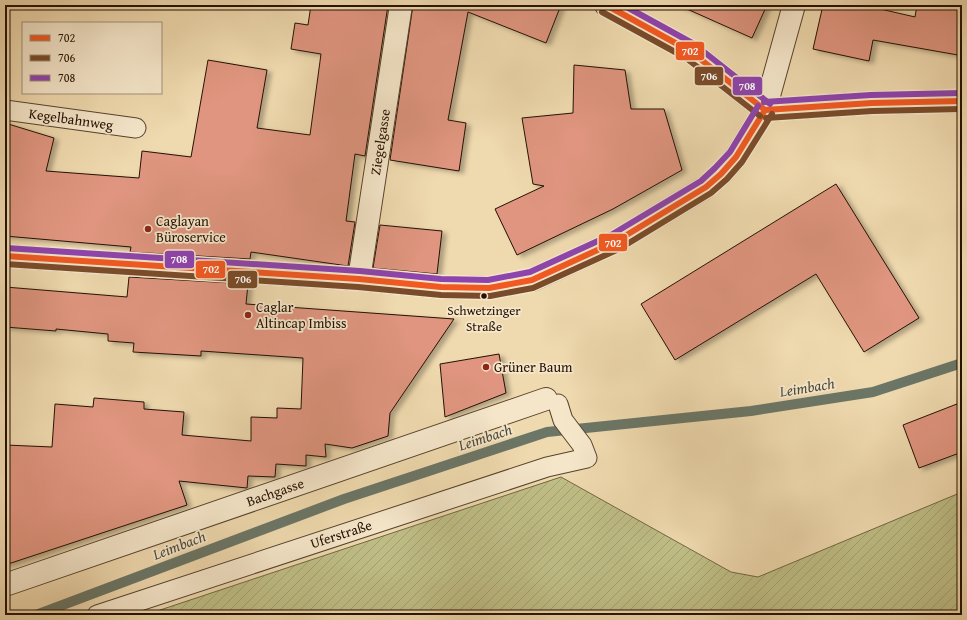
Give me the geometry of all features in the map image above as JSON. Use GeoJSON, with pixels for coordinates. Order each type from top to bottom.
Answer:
{"type":"FeatureCollection","features":[{"type":"Feature","properties":{"kind":"street","name":"Ziegelgasse"},"geometry":{"type":"LineString","coordinates":[[359,279],[401,5]]}},
{"type":"Feature","properties":{"kind":"street"},"geometry":{"type":"LineString","coordinates":[[606,5],[690,51],[765,110],[872,103],[962,101]]}},
{"type":"Feature","properties":{"kind":"street"},"geometry":{"type":"LineString","coordinates":[[5,256],[359,279],[441,287],[489,288],[532,280],[615,242],[706,187],[721,174],[736,157],[765,110],[794,5]]}},
{"type":"Feature","properties":{"kind":"street","name":"Bachgasse"},"geometry":{"type":"LineString","coordinates":[[5,584],[556,408]]}},
{"type":"Feature","properties":{"kind":"lane","name":"Kegelbahnweg"},"geometry":{"type":"LineString","coordinates":[[5,110],[136,128]]}},
{"type":"Feature","properties":{"kind":"lane","name":"Uferstraße"},"geometry":{"type":"LineString","coordinates":[[97,615],[547,467],[585,452],[556,408]]}},
{"type":"Feature","properties":{"kind":"shaded area"},"geometry":{"type":"Polygon","coordinates":[[[561,477],[731,572],[758,577],[962,492],[962,615],[148,615],[148,614],[561,477]]]}},
{"type":"Feature","properties":{"kind":"building"},"geometry":{"type":"Polygon","coordinates":[[[311,5],[388,5],[365,156],[355,154],[346,221],[355,222],[348,266],[251,252],[250,259],[130,252],[131,247],[5,236],[5,123],[54,138],[46,171],[139,178],[142,151],[191,157],[208,60],[267,70],[257,128],[310,135],[321,54],[291,49],[295,23],[308,25],[311,5]]]}},
{"type":"Feature","properties":{"kind":"building"},"geometry":{"type":"Polygon","coordinates":[[[413,5],[561,5],[546,43],[468,12],[448,120],[466,123],[459,171],[390,160],[413,5]]]}},
{"type":"Feature","properties":{"kind":"building"},"geometry":{"type":"Polygon","coordinates":[[[678,5],[767,5],[752,38],[678,5]]]}},
{"type":"Feature","properties":{"kind":"building"},"geometry":{"type":"Polygon","coordinates":[[[823,5],[863,5],[915,17],[917,5],[962,5],[962,35],[958,55],[873,40],[869,61],[813,49],[823,5]]]}},
{"type":"Feature","properties":{"kind":"building"},"geometry":{"type":"Polygon","coordinates":[[[574,65],[625,70],[631,109],[664,109],[682,170],[613,209],[517,255],[495,209],[544,186],[533,184],[522,118],[573,113],[574,65]]]}},
{"type":"Feature","properties":{"kind":"building"},"geometry":{"type":"Polygon","coordinates":[[[836,184],[919,318],[864,352],[816,274],[675,360],[641,304],[836,184]]]}},
{"type":"Feature","properties":{"kind":"building"},"geometry":{"type":"Polygon","coordinates":[[[380,225],[442,231],[437,274],[373,268],[380,225]]]}},
{"type":"Feature","properties":{"kind":"building"},"geometry":{"type":"Polygon","coordinates":[[[129,277],[248,284],[246,304],[454,319],[390,413],[388,436],[352,448],[325,444],[326,457],[306,455],[306,466],[276,464],[275,477],[248,476],[247,488],[179,481],[187,505],[5,565],[5,445],[52,447],[55,404],[93,407],[94,398],[144,402],[144,409],[184,412],[182,435],[251,441],[251,417],[277,418],[277,408],[301,409],[303,358],[201,351],[201,356],[133,352],[134,343],[108,341],[108,334],[56,329],[56,331],[5,327],[5,287],[127,297],[129,277]]]}},
{"type":"Feature","properties":{"kind":"building"},"geometry":{"type":"Polygon","coordinates":[[[499,354],[506,393],[445,417],[440,364],[499,354]]]}},
{"type":"Feature","properties":{"kind":"building"},"geometry":{"type":"Polygon","coordinates":[[[962,402],[962,452],[919,468],[903,425],[962,402]]]}},
{"type":"Feature","properties":{"kind":"waterway","name":"Leimbach"},"geometry":{"type":"LineString","coordinates":[[36,615],[344,499],[547,432],[751,411],[873,392],[962,363]]}},
{"type":"Feature","properties":{"kind":"transit line","name":"702"},"geometry":{"type":"LineString","coordinates":[[606,5],[690,51],[765,110]]}},
{"type":"Feature","properties":{"kind":"transit line","name":"708"},"geometry":{"type":"LineString","coordinates":[[623,5],[694,44],[770,104]]}},
{"type":"Feature","properties":{"kind":"transit line","name":"706"},"geometry":{"type":"LineString","coordinates":[[602,12],[686,58],[760,116]]}},
{"type":"Feature","properties":{"kind":"transit line","name":"708"},"geometry":{"type":"LineString","coordinates":[[764,102],[871,95],[962,93]]}},
{"type":"Feature","properties":{"kind":"transit line","name":"702"},"geometry":{"type":"LineString","coordinates":[[765,110],[872,103],[962,101]]}},
{"type":"Feature","properties":{"kind":"transit line","name":"708"},"geometry":{"type":"LineString","coordinates":[[6,248],[360,271],[441,279],[488,280],[530,272],[611,235],[701,181],[730,152],[758,106]]}},
{"type":"Feature","properties":{"kind":"transit line","name":"706"},"geometry":{"type":"LineString","coordinates":[[766,118],[872,111],[962,109]]}},
{"type":"Feature","properties":{"kind":"transit line","name":"702"},"geometry":{"type":"LineString","coordinates":[[5,256],[359,279],[441,287],[489,288],[532,280],[615,242],[706,187],[721,174],[736,157],[765,110]]}},
{"type":"Feature","properties":{"kind":"transit line","name":"706"},"geometry":{"type":"LineString","coordinates":[[5,264],[358,287],[441,295],[490,296],[533,288],[619,249],[711,193],[727,179],[742,162],[772,114]]}},
{"type":"Feature","properties":{"kind":"place","name":"Caglayan Büroservice"},"geometry":{"type":"Point","coordinates":[148,229]}},
{"type":"Feature","properties":{"kind":"place","name":"Schwetzinger Straße"},"geometry":{"type":"Point","coordinates":[484,296]}},
{"type":"Feature","properties":{"kind":"place","name":"Caglar Altincap Imbiss"},"geometry":{"type":"Point","coordinates":[248,315]}},
{"type":"Feature","properties":{"kind":"place","name":"Grüner Baum"},"geometry":{"type":"Point","coordinates":[486,367]}}]}
